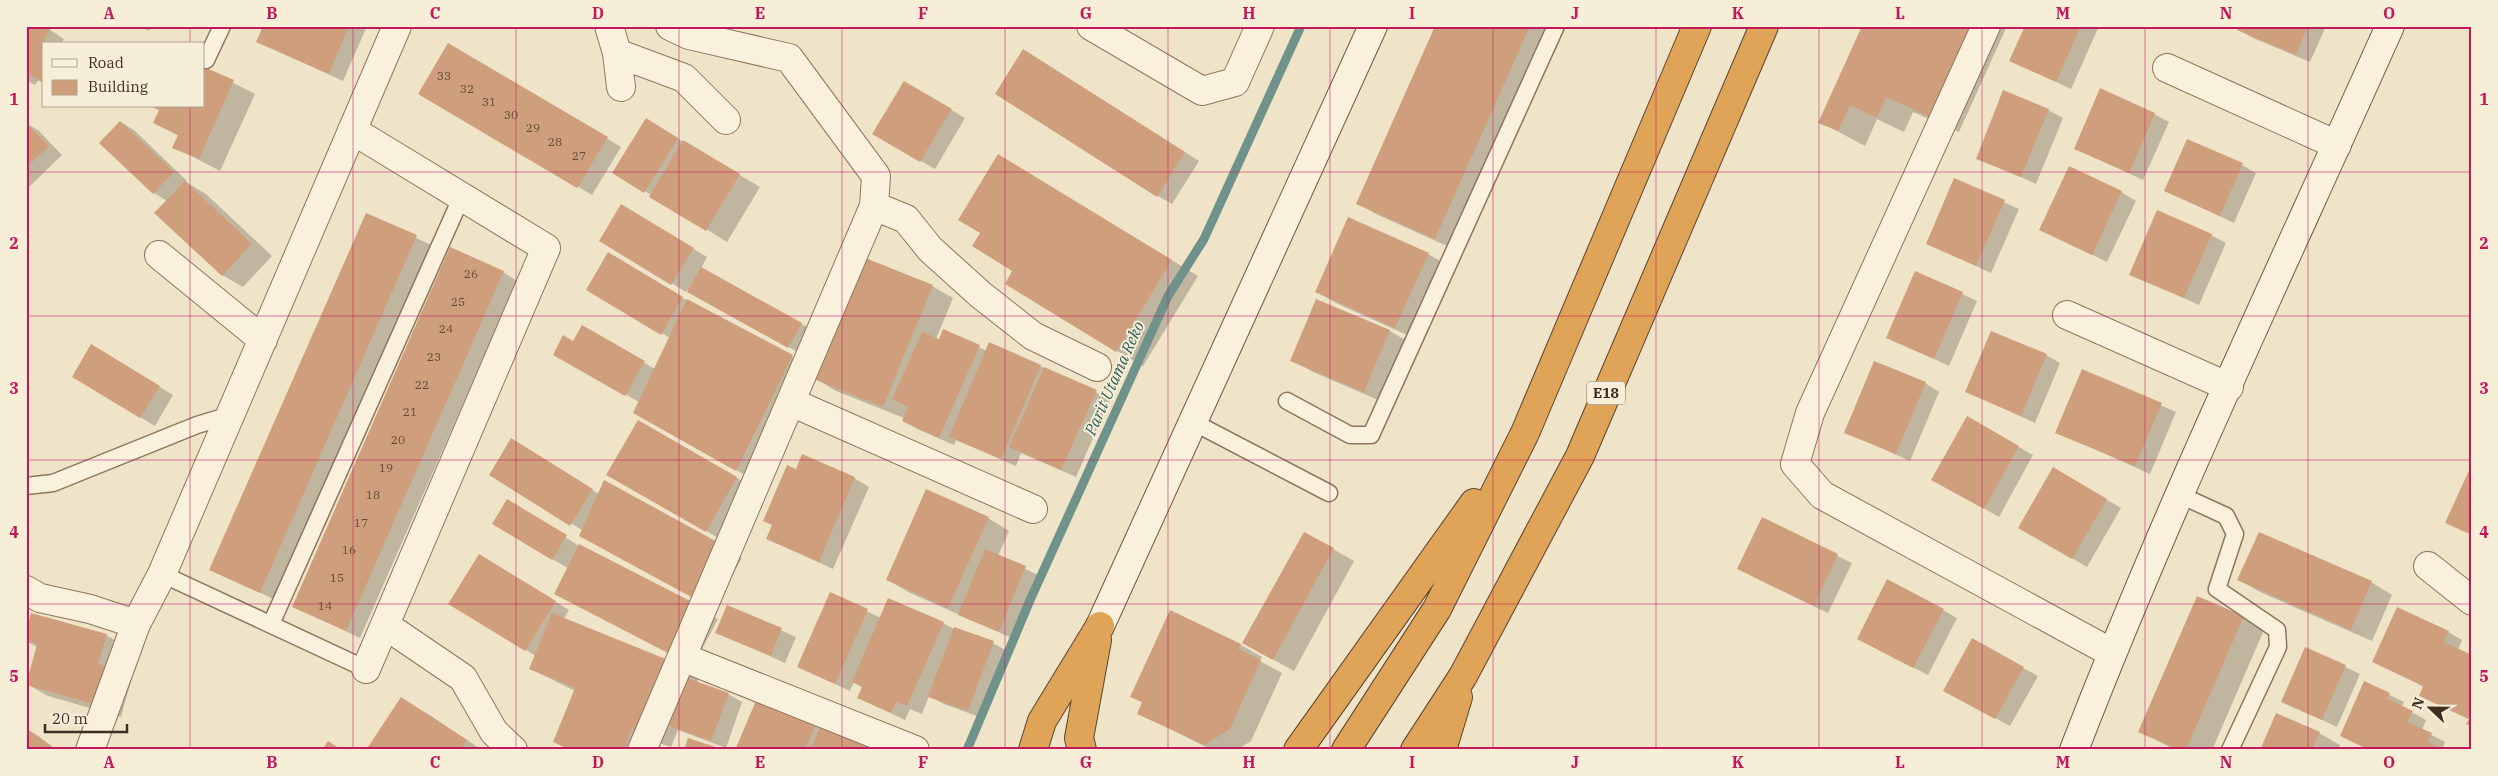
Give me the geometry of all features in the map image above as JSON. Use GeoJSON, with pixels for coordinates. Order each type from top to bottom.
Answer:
{"type":"FeatureCollection","features":[{"type":"Feature","properties":{"kind":"highway"},"geometry":{"type":"LineString","coordinates":[[1346,750],[1436,609],[1525,433],[1697,26]]}},
{"type":"Feature","properties":{"kind":"highway","name":"E18"},"geometry":{"type":"LineString","coordinates":[[1415,750],[1463,676],[1580,456],[1764,27]]}},
{"type":"Feature","properties":{"kind":"highway"},"geometry":{"type":"LineString","coordinates":[[1298,750],[1525,433]]}},
{"type":"Feature","properties":{"kind":"highway"},"geometry":{"type":"LineString","coordinates":[[1033,750],[1042,721],[1100,626]]}},
{"type":"Feature","properties":{"kind":"highway"},"geometry":{"type":"LineString","coordinates":[[1082,750],[1079,738],[1100,626]]}},
{"type":"Feature","properties":{"kind":"highway"},"geometry":{"type":"LineString","coordinates":[[1442,750],[1463,676]]}},
{"type":"Feature","properties":{"kind":"street"},"geometry":{"type":"LineString","coordinates":[[90,750],[136,624],[162,574],[397,26]]}},
{"type":"Feature","properties":{"kind":"street"},"geometry":{"type":"LineString","coordinates":[[609,26],[617,53],[621,87]]}},
{"type":"Feature","properties":{"kind":"street"},"geometry":{"type":"LineString","coordinates":[[642,750],[874,206],[876,176],[789,58],[688,35],[670,26]]}},
{"type":"Feature","properties":{"kind":"street"},"geometry":{"type":"LineString","coordinates":[[1091,26],[1202,91],[1236,82],[1260,26]]}},
{"type":"Feature","properties":{"kind":"street"},"geometry":{"type":"LineString","coordinates":[[1100,626],[1373,26]]}},
{"type":"Feature","properties":{"kind":"street"},"geometry":{"type":"LineString","coordinates":[[1986,26],[1810,413],[1795,464],[1822,495],[2112,653]]}},
{"type":"Feature","properties":{"kind":"street"},"geometry":{"type":"LineString","coordinates":[[2074,750],[2112,653],[2180,495],[2390,26]]}},
{"type":"Feature","properties":{"kind":"street"},"geometry":{"type":"LineString","coordinates":[[617,53],[684,78],[726,120]]}},
{"type":"Feature","properties":{"kind":"street"},"geometry":{"type":"LineString","coordinates":[[2167,68],[2337,145]]}},
{"type":"Feature","properties":{"kind":"street"},"geometry":{"type":"LineString","coordinates":[[352,130],[546,248],[366,669]]}},
{"type":"Feature","properties":{"kind":"street"},"geometry":{"type":"LineString","coordinates":[[874,206],[906,219],[930,249],[981,295],[1033,336],[1097,367]]}},
{"type":"Feature","properties":{"kind":"street"},"geometry":{"type":"LineString","coordinates":[[159,255],[263,340]]}},
{"type":"Feature","properties":{"kind":"street"},"geometry":{"type":"LineString","coordinates":[[2067,315],[2229,387]]}},
{"type":"Feature","properties":{"kind":"street"},"geometry":{"type":"LineString","coordinates":[[791,402],[1033,509]]}},
{"type":"Feature","properties":{"kind":"street"},"geometry":{"type":"LineString","coordinates":[[2428,566],[2472,601]]}},
{"type":"Feature","properties":{"kind":"street"},"geometry":{"type":"LineString","coordinates":[[26,590],[40,598],[90,609],[136,624]]}},
{"type":"Feature","properties":{"kind":"street"},"geometry":{"type":"LineString","coordinates":[[385,625],[463,678],[494,732],[514,750]]}},
{"type":"Feature","properties":{"kind":"street"},"geometry":{"type":"LineString","coordinates":[[682,657],[915,750]]}},
{"type":"Feature","properties":{"kind":"lane"},"geometry":{"type":"LineString","coordinates":[[206,60],[222,26]]}},
{"type":"Feature","properties":{"kind":"lane"},"geometry":{"type":"LineString","coordinates":[[1287,401],[1350,435],[1371,435],[1556,26]]}},
{"type":"Feature","properties":{"kind":"lane"},"geometry":{"type":"LineString","coordinates":[[271,624],[462,196]]}},
{"type":"Feature","properties":{"kind":"lane"},"geometry":{"type":"LineString","coordinates":[[26,486],[53,484],[197,424],[230,415]]}},
{"type":"Feature","properties":{"kind":"lane"},"geometry":{"type":"LineString","coordinates":[[1193,422],[1329,493]]}},
{"type":"Feature","properties":{"kind":"lane"},"geometry":{"type":"LineString","coordinates":[[2180,495],[2226,516],[2236,534],[2217,589],[2277,630],[2278,647],[2230,750]]}},
{"type":"Feature","properties":{"kind":"lane"},"geometry":{"type":"LineString","coordinates":[[162,574],[366,669]]}},
{"type":"Feature","properties":{"kind":"building"},"geometry":{"type":"Polygon","coordinates":[[[26,26],[45,26],[50,29],[44,40],[47,42],[42,42],[42,81],[41,82],[26,72],[26,26]]]}},
{"type":"Feature","properties":{"kind":"building"},"geometry":{"type":"Polygon","coordinates":[[[263,26],[349,26],[329,74],[256,42],[263,26]]]}},
{"type":"Feature","properties":{"kind":"building"},"geometry":{"type":"Polygon","coordinates":[[[1435,26],[1530,26],[1435,239],[1356,204],[1435,26]]]}},
{"type":"Feature","properties":{"kind":"building"},"geometry":{"type":"Polygon","coordinates":[[[1862,26],[1973,26],[1932,118],[1886,97],[1877,118],[1850,105],[1838,131],[1818,123],[1862,26]]]}},
{"type":"Feature","properties":{"kind":"building"},"geometry":{"type":"Polygon","coordinates":[[[2025,26],[2081,26],[2056,82],[2009,61],[2025,26]]]}},
{"type":"Feature","properties":{"kind":"building"},"geometry":{"type":"Polygon","coordinates":[[[2239,26],[2308,26],[2296,55],[2237,30],[2239,26]]]}},
{"type":"Feature","properties":{"kind":"building"},"geometry":{"type":"Polygon","coordinates":[[[448,43],[608,137],[577,188],[418,94],[448,43]]]}},
{"type":"Feature","properties":{"kind":"building"},"geometry":{"type":"Polygon","coordinates":[[[1023,49],[1185,152],[1157,197],[995,94],[1023,49]]]}},
{"type":"Feature","properties":{"kind":"building"},"geometry":{"type":"Polygon","coordinates":[[[205,67],[234,80],[199,159],[172,148],[178,135],[153,123],[159,110],[156,108],[205,108],[205,67]]]}},
{"type":"Feature","properties":{"kind":"building"},"geometry":{"type":"Polygon","coordinates":[[[904,81],[952,109],[920,162],[872,134],[904,81]]]}},
{"type":"Feature","properties":{"kind":"building"},"geometry":{"type":"Polygon","coordinates":[[[2100,88],[2155,113],[2129,173],[2074,149],[2100,88]]]}},
{"type":"Feature","properties":{"kind":"building"},"geometry":{"type":"Polygon","coordinates":[[[2003,90],[2049,109],[2021,177],[1976,159],[2003,90]]]}},
{"type":"Feature","properties":{"kind":"building"},"geometry":{"type":"Polygon","coordinates":[[[646,118],[678,138],[644,193],[612,173],[646,118]]]}},
{"type":"Feature","properties":{"kind":"building"},"geometry":{"type":"Polygon","coordinates":[[[120,121],[174,172],[153,194],[99,143],[120,121]]]}},
{"type":"Feature","properties":{"kind":"building"},"geometry":{"type":"Polygon","coordinates":[[[26,123],[49,146],[26,168],[26,123]]]}},
{"type":"Feature","properties":{"kind":"building"},"geometry":{"type":"Polygon","coordinates":[[[2187,139],[2243,163],[2220,216],[2164,191],[2187,139]]]}},
{"type":"Feature","properties":{"kind":"building"},"geometry":{"type":"Polygon","coordinates":[[[683,140],[740,174],[706,231],[649,197],[683,140]]]}},
{"type":"Feature","properties":{"kind":"building"},"geometry":{"type":"Polygon","coordinates":[[[998,154],[1172,260],[1116,352],[1005,284],[1012,271],[972,246],[980,233],[958,220],[998,154]]]}},
{"type":"Feature","properties":{"kind":"building"},"geometry":{"type":"Polygon","coordinates":[[[2069,166],[2122,191],[2092,255],[2039,230],[2069,166]]]}},
{"type":"Feature","properties":{"kind":"building"},"geometry":{"type":"Polygon","coordinates":[[[1954,178],[2005,200],[1976,266],[1926,244],[1954,178]]]}},
{"type":"Feature","properties":{"kind":"building"},"geometry":{"type":"Polygon","coordinates":[[[185,181],[252,244],[222,276],[154,213],[185,181]]]}},
{"type":"Feature","properties":{"kind":"building"},"geometry":{"type":"Polygon","coordinates":[[[621,204],[694,248],[671,285],[599,241],[621,204]]]}},
{"type":"Feature","properties":{"kind":"building"},"geometry":{"type":"Polygon","coordinates":[[[2157,210],[2212,234],[2184,298],[2129,275],[2157,210]]]}},
{"type":"Feature","properties":{"kind":"building"},"geometry":{"type":"Polygon","coordinates":[[[366,213],[417,235],[260,593],[209,570],[366,213]]]}},
{"type":"Feature","properties":{"kind":"building"},"geometry":{"type":"Polygon","coordinates":[[[1348,217],[1429,253],[1395,328],[1315,292],[1348,217]]]}},
{"type":"Feature","properties":{"kind":"building"},"geometry":{"type":"Polygon","coordinates":[[[450,247],[504,271],[346,631],[292,607],[450,247]]]}},
{"type":"Feature","properties":{"kind":"building"},"geometry":{"type":"Polygon","coordinates":[[[608,252],[683,297],[661,335],[586,290],[608,252]]]}},
{"type":"Feature","properties":{"kind":"building"},"geometry":{"type":"Polygon","coordinates":[[[863,257],[933,285],[883,407],[814,379],[863,257]]]}},
{"type":"Feature","properties":{"kind":"building"},"geometry":{"type":"Polygon","coordinates":[[[701,267],[802,323],[788,348],[687,292],[701,267]]]}},
{"type":"Feature","properties":{"kind":"building"},"geometry":{"type":"Polygon","coordinates":[[[1915,271],[1963,292],[1934,359],[1886,338],[1915,271]]]}},
{"type":"Feature","properties":{"kind":"building"},"geometry":{"type":"Polygon","coordinates":[[[687,299],[793,355],[736,471],[633,413],[687,299]]]}},
{"type":"Feature","properties":{"kind":"building"},"geometry":{"type":"Polygon","coordinates":[[[1316,299],[1390,330],[1364,392],[1290,361],[1316,299]]]}},
{"type":"Feature","properties":{"kind":"building"},"geometry":{"type":"Polygon","coordinates":[[[582,325],[645,361],[625,396],[553,355],[563,335],[573,341],[582,325]]]}},
{"type":"Feature","properties":{"kind":"building"},"geometry":{"type":"Polygon","coordinates":[[[943,329],[980,345],[939,438],[902,421],[908,407],[892,399],[922,332],[939,339],[943,329]]]}},
{"type":"Feature","properties":{"kind":"building"},"geometry":{"type":"Polygon","coordinates":[[[1991,331],[2047,354],[2021,416],[1965,392],[1991,331]]]}},
{"type":"Feature","properties":{"kind":"building"},"geometry":{"type":"Polygon","coordinates":[[[989,342],[1041,365],[1001,459],[949,437],[989,342]]]}},
{"type":"Feature","properties":{"kind":"building"},"geometry":{"type":"Polygon","coordinates":[[[91,344],[160,386],[140,418],[72,377],[91,344]]]}},
{"type":"Feature","properties":{"kind":"building"},"geometry":{"type":"Polygon","coordinates":[[[1874,361],[1926,382],[1896,454],[1844,433],[1874,361]]]}},
{"type":"Feature","properties":{"kind":"building"},"geometry":{"type":"Polygon","coordinates":[[[1044,367],[1097,390],[1061,470],[1009,447],[1044,367]]]}},
{"type":"Feature","properties":{"kind":"building"},"geometry":{"type":"Polygon","coordinates":[[[2082,369],[2162,403],[2135,466],[2055,433],[2082,369]]]}},
{"type":"Feature","properties":{"kind":"building"},"geometry":{"type":"Polygon","coordinates":[[[1967,416],[2019,446],[1984,509],[1931,480],[1967,416]]]}},
{"type":"Feature","properties":{"kind":"building"},"geometry":{"type":"Polygon","coordinates":[[[638,420],[737,477],[706,532],[606,475],[638,420]]]}},
{"type":"Feature","properties":{"kind":"building"},"geometry":{"type":"Polygon","coordinates":[[[511,438],[593,489],[570,526],[489,475],[511,438]]]}},
{"type":"Feature","properties":{"kind":"building"},"geometry":{"type":"Polygon","coordinates":[[[802,454],[855,477],[819,562],[766,539],[772,525],[763,521],[787,465],[796,469],[802,454]]]}},
{"type":"Feature","properties":{"kind":"building"},"geometry":{"type":"Polygon","coordinates":[[[2472,464],[2472,535],[2445,523],[2472,464]]]}},
{"type":"Feature","properties":{"kind":"building"},"geometry":{"type":"Polygon","coordinates":[[[2053,467],[2107,499],[2072,559],[2018,528],[2053,467]]]}},
{"type":"Feature","properties":{"kind":"building"},"geometry":{"type":"Polygon","coordinates":[[[604,480],[721,544],[693,598],[579,536],[604,480]]]}},
{"type":"Feature","properties":{"kind":"building"},"geometry":{"type":"Polygon","coordinates":[[[926,489],[989,517],[948,608],[886,580],[926,489]]]}},
{"type":"Feature","properties":{"kind":"building"},"geometry":{"type":"Polygon","coordinates":[[[507,499],[567,535],[552,560],[492,524],[507,499]]]}},
{"type":"Feature","properties":{"kind":"building"},"geometry":{"type":"Polygon","coordinates":[[[1762,517],[1838,554],[1814,606],[1737,569],[1762,517]]]}},
{"type":"Feature","properties":{"kind":"building"},"geometry":{"type":"Polygon","coordinates":[[[1304,532],[1334,548],[1273,660],[1242,643],[1304,532]]]}},
{"type":"Feature","properties":{"kind":"building"},"geometry":{"type":"Polygon","coordinates":[[[2259,532],[2372,581],[2351,630],[2237,580],[2259,532]]]}},
{"type":"Feature","properties":{"kind":"building"},"geometry":{"type":"Polygon","coordinates":[[[579,544],[698,605],[672,655],[554,594],[579,544]]]}},
{"type":"Feature","properties":{"kind":"building"},"geometry":{"type":"Polygon","coordinates":[[[985,549],[1026,566],[999,632],[958,615],[985,549]]]}},
{"type":"Feature","properties":{"kind":"building"},"geometry":{"type":"Polygon","coordinates":[[[479,554],[556,601],[525,651],[448,604],[479,554]]]}},
{"type":"Feature","properties":{"kind":"building"},"geometry":{"type":"Polygon","coordinates":[[[1887,579],[1944,609],[1913,668],[1857,639],[1887,579]]]}},
{"type":"Feature","properties":{"kind":"building"},"geometry":{"type":"Polygon","coordinates":[[[830,592],[868,609],[835,684],[797,667],[830,592]]]}},
{"type":"Feature","properties":{"kind":"building"},"geometry":{"type":"Polygon","coordinates":[[[2197,596],[2244,616],[2186,750],[2179,750],[2138,732],[2197,596]]]}},
{"type":"Feature","properties":{"kind":"building"},"geometry":{"type":"Polygon","coordinates":[[[888,598],[944,622],[907,706],[896,702],[891,713],[857,698],[862,687],[852,682],[888,598]]]}},
{"type":"Feature","properties":{"kind":"building"},"geometry":{"type":"Polygon","coordinates":[[[727,605],[782,628],[771,656],[715,633],[727,605]]]}},
{"type":"Feature","properties":{"kind":"building"},"geometry":{"type":"Polygon","coordinates":[[[2397,607],[2449,631],[2444,642],[2472,655],[2472,726],[2466,724],[2469,719],[2419,696],[2423,686],[2372,662],[2397,607]]]}},
{"type":"Feature","properties":{"kind":"building"},"geometry":{"type":"Polygon","coordinates":[[[1170,610],[1241,644],[1238,649],[1261,660],[1230,729],[1205,745],[1137,714],[1142,702],[1130,697],[1170,610]]]}},
{"type":"Feature","properties":{"kind":"building"},"geometry":{"type":"Polygon","coordinates":[[[31,613],[107,634],[98,664],[110,668],[100,706],[26,685],[37,644],[26,641],[26,631],[31,613]]]}},
{"type":"Feature","properties":{"kind":"building"},"geometry":{"type":"Polygon","coordinates":[[[552,613],[673,662],[644,733],[632,728],[624,750],[572,750],[553,742],[575,688],[529,669],[552,613]]]}},
{"type":"Feature","properties":{"kind":"building"},"geometry":{"type":"Polygon","coordinates":[[[954,627],[994,641],[968,711],[928,697],[954,627]]]}},
{"type":"Feature","properties":{"kind":"building"},"geometry":{"type":"Polygon","coordinates":[[[1972,638],[2024,667],[1995,719],[1943,691],[1972,638]]]}},
{"type":"Feature","properties":{"kind":"building"},"geometry":{"type":"Polygon","coordinates":[[[2305,647],[2346,665],[2322,720],[2281,702],[2305,647]]]}},
{"type":"Feature","properties":{"kind":"building"},"geometry":{"type":"Polygon","coordinates":[[[687,678],[729,693],[711,741],[669,726],[687,678]]]}},
{"type":"Feature","properties":{"kind":"building"},"geometry":{"type":"Polygon","coordinates":[[[2364,681],[2390,693],[2387,699],[2413,711],[2407,722],[2432,733],[2428,742],[2444,750],[2364,750],[2365,748],[2340,736],[2364,681]]]}},
{"type":"Feature","properties":{"kind":"building"},"geometry":{"type":"Polygon","coordinates":[[[758,696],[817,722],[805,750],[735,750],[758,696]]]}},
{"type":"Feature","properties":{"kind":"building"},"geometry":{"type":"Polygon","coordinates":[[[401,697],[467,740],[460,750],[366,750],[401,697]]]}},
{"type":"Feature","properties":{"kind":"building"},"geometry":{"type":"Polygon","coordinates":[[[2276,713],[2320,732],[2312,750],[2260,750],[2276,713]]]}},
{"type":"Feature","properties":{"kind":"building"},"geometry":{"type":"Polygon","coordinates":[[[822,722],[886,750],[810,750],[822,722]]]}},
{"type":"Feature","properties":{"kind":"building"},"geometry":{"type":"Polygon","coordinates":[[[26,728],[56,750],[26,750],[26,728]]]}},
{"type":"Feature","properties":{"kind":"building"},"geometry":{"type":"Polygon","coordinates":[[[688,738],[722,749],[722,750],[684,750],[688,738]]]}},
{"type":"Feature","properties":{"kind":"building"},"geometry":{"type":"Polygon","coordinates":[[[328,741],[342,750],[322,750],[328,741]]]}},
{"type":"Feature","properties":{"kind":"waterway","name":"Parit Utama Reko"},"geometry":{"type":"LineString","coordinates":[[967,750],[1031,598],[1168,296],[1204,239],[1301,26]]}}]}
